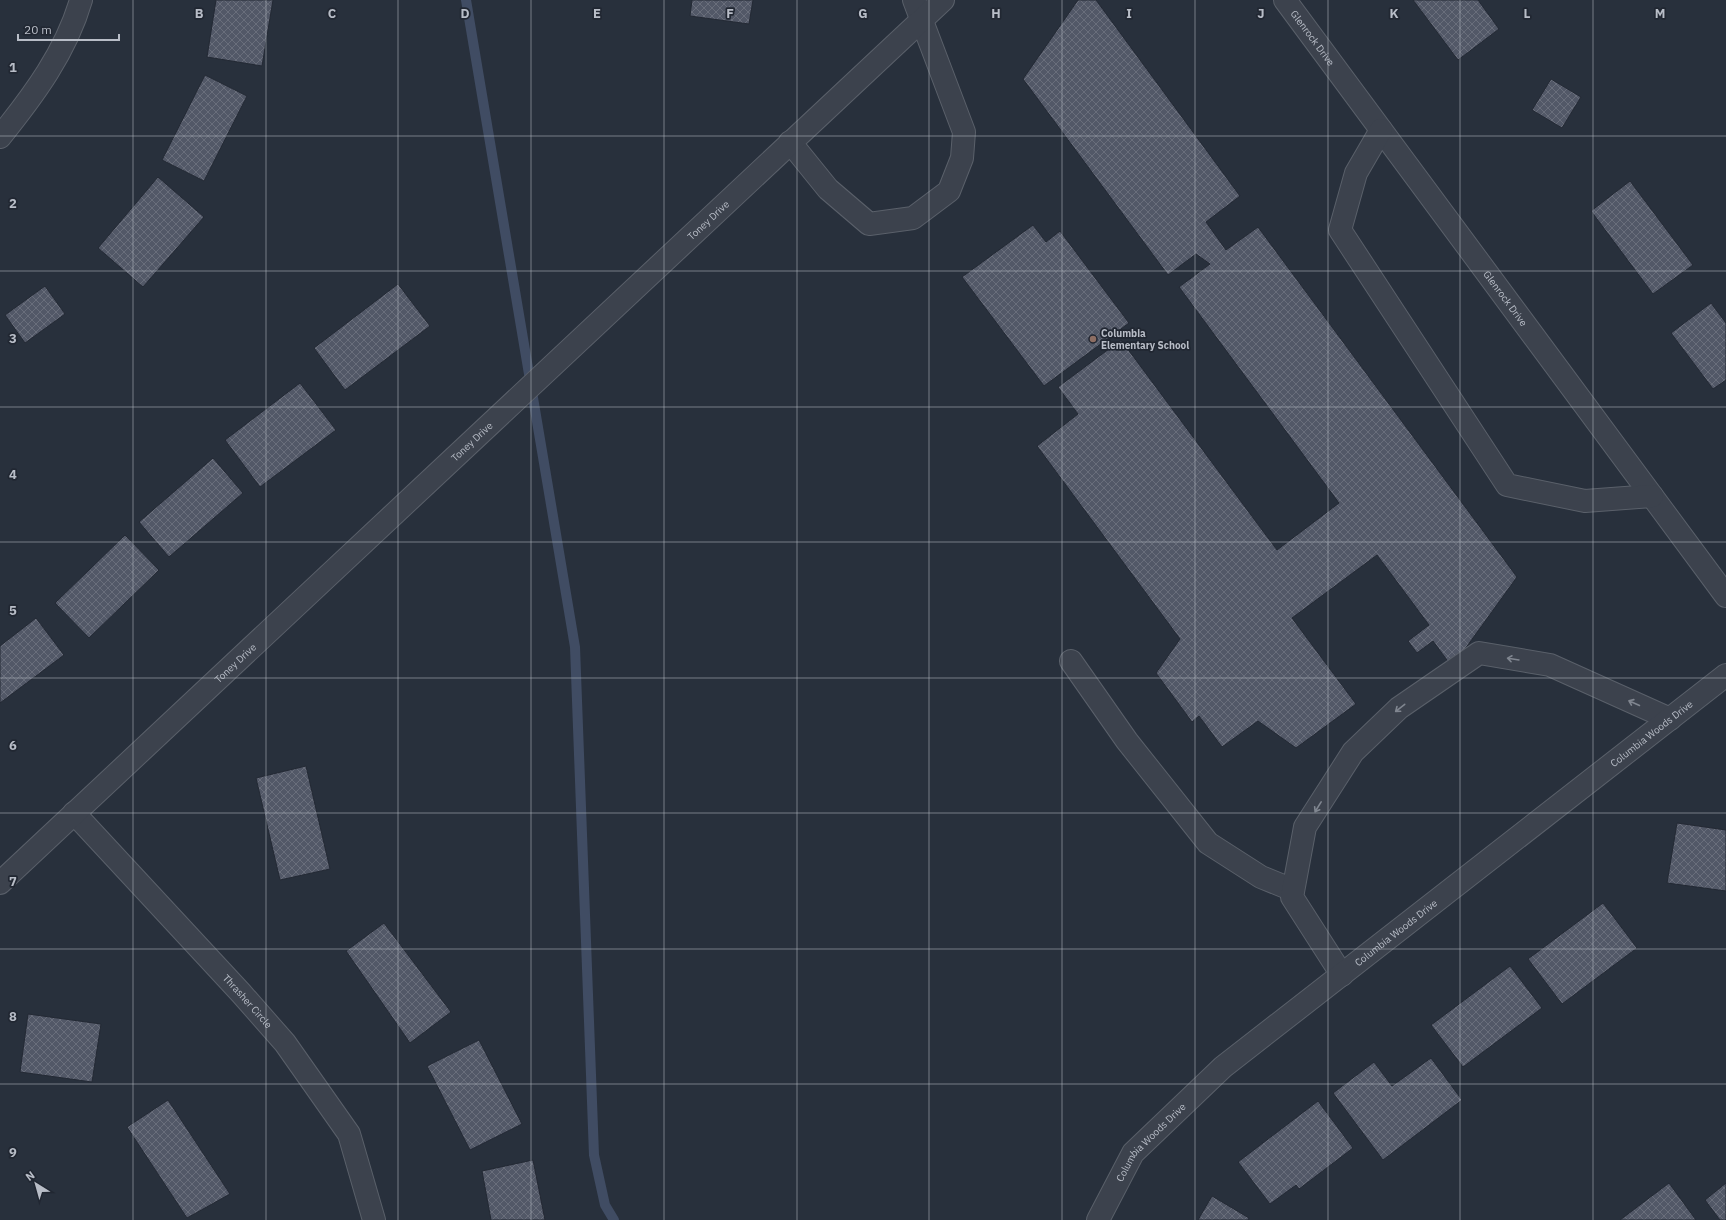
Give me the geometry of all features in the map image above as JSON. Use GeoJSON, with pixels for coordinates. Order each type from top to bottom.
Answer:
{"type":"FeatureCollection","features":[{"type":"Feature","properties":{"kind":"street"},"geometry":{"type":"LineString","coordinates":[[0,137],[27,104],[55,62],[76,16],[81,0]]}},
{"type":"Feature","properties":{"kind":"street","name":"Toney Drive"},"geometry":{"type":"LineString","coordinates":[[0,883],[790,142],[918,9],[942,0]]}},
{"type":"Feature","properties":{"kind":"street","name":"Glenrock Drive"},"geometry":{"type":"LineString","coordinates":[[1285,0],[1726,596]]}},
{"type":"Feature","properties":{"kind":"street"},"geometry":{"type":"LineString","coordinates":[[790,142],[828,189],[869,224],[913,218],[949,192],[962,158],[964,132],[918,9]]}},
{"type":"Feature","properties":{"kind":"street"},"geometry":{"type":"LineString","coordinates":[[1381,130],[1356,173],[1340,230],[1507,485],[1585,501],[1652,496]]}},
{"type":"Feature","properties":{"kind":"street"},"geometry":{"type":"LineString","coordinates":[[1342,975],[1292,897],[1305,827],[1353,752],[1399,708],[1479,653],[1550,664],[1670,719]]}},
{"type":"Feature","properties":{"kind":"street"},"geometry":{"type":"LineString","coordinates":[[1071,661],[1127,741],[1208,843],[1261,877],[1293,890]]}},
{"type":"Feature","properties":{"kind":"street","name":"Columbia Woods Drive"},"geometry":{"type":"LineString","coordinates":[[1098,1220],[1133,1153],[1223,1067],[1726,675]]}},
{"type":"Feature","properties":{"kind":"street","name":"Thrasher Circle"},"geometry":{"type":"LineString","coordinates":[[74,813],[241,993],[285,1043],[349,1134],[374,1220]]}},
{"type":"Feature","properties":{"kind":"building"},"geometry":{"type":"Polygon","coordinates":[[[216,0],[273,0],[262,66],[207,57],[216,0]]]}},
{"type":"Feature","properties":{"kind":"building"},"geometry":{"type":"Polygon","coordinates":[[[692,0],[753,0],[749,24],[690,16],[692,0]]]}},
{"type":"Feature","properties":{"kind":"building"},"geometry":{"type":"Polygon","coordinates":[[[1078,0],[1096,0],[1240,196],[1206,222],[1226,250],[1258,227],[1517,577],[1452,667],[1433,641],[1417,653],[1408,641],[1429,625],[1377,555],[1292,618],[1356,704],[1296,748],[1258,721],[1222,747],[1199,716],[1192,722],[1156,673],[1180,639],[1037,446],[1078,414],[1058,387],[1121,340],[1277,550],[1339,503],[1179,287],[1210,264],[1196,254],[1168,275],[1023,79],[1078,0]]]}},
{"type":"Feature","properties":{"kind":"building"},"geometry":{"type":"Polygon","coordinates":[[[1413,0],[1478,0],[1499,29],[1458,60],[1413,0]]]}},
{"type":"Feature","properties":{"kind":"building"},"geometry":{"type":"Polygon","coordinates":[[[205,75],[247,96],[204,181],[162,160],[205,75]]]}},
{"type":"Feature","properties":{"kind":"building"},"geometry":{"type":"Polygon","coordinates":[[[1551,79],[1581,97],[1562,128],[1532,110],[1551,79]]]}},
{"type":"Feature","properties":{"kind":"building"},"geometry":{"type":"Polygon","coordinates":[[[158,177],[204,217],[143,287],[98,248],[158,177]]]}},
{"type":"Feature","properties":{"kind":"building"},"geometry":{"type":"Polygon","coordinates":[[[1630,181],[1693,265],[1653,294],[1591,211],[1630,181]]]}},
{"type":"Feature","properties":{"kind":"building"},"geometry":{"type":"Polygon","coordinates":[[[1033,225],[1046,242],[1060,231],[1129,323],[1044,386],[962,277],[1033,225]]]}},
{"type":"Feature","properties":{"kind":"building"},"geometry":{"type":"Polygon","coordinates":[[[398,284],[430,326],[345,390],[314,348],[398,284]]]}},
{"type":"Feature","properties":{"kind":"building"},"geometry":{"type":"Polygon","coordinates":[[[45,286],[65,314],[25,343],[5,315],[45,286]]]}},
{"type":"Feature","properties":{"kind":"building"},"geometry":{"type":"Polygon","coordinates":[[[1711,303],[1726,323],[1726,380],[1713,389],[1671,333],[1711,303]]]}},
{"type":"Feature","properties":{"kind":"building"},"geometry":{"type":"Polygon","coordinates":[[[300,383],[336,430],[260,487],[225,440],[300,383]]]}},
{"type":"Feature","properties":{"kind":"building"},"geometry":{"type":"Polygon","coordinates":[[[213,458],[243,493],[169,557],[139,522],[213,458]]]}},
{"type":"Feature","properties":{"kind":"building"},"geometry":{"type":"Polygon","coordinates":[[[125,535],[159,570],[89,638],[55,603],[125,535]]]}},
{"type":"Feature","properties":{"kind":"building"},"geometry":{"type":"Polygon","coordinates":[[[36,618],[64,655],[0,703],[0,646],[36,618]]]}},
{"type":"Feature","properties":{"kind":"building"},"geometry":{"type":"Polygon","coordinates":[[[306,766],[330,869],[280,880],[256,778],[306,766]]]}},
{"type":"Feature","properties":{"kind":"building"},"geometry":{"type":"Polygon","coordinates":[[[1677,823],[1726,830],[1726,891],[1667,883],[1677,823]]]}},
{"type":"Feature","properties":{"kind":"building"},"geometry":{"type":"Polygon","coordinates":[[[1603,903],[1637,948],[1562,1004],[1528,959],[1603,903]]]}},
{"type":"Feature","properties":{"kind":"building"},"geometry":{"type":"Polygon","coordinates":[[[384,923],[451,1012],[410,1043],[346,951],[384,923]]]}},
{"type":"Feature","properties":{"kind":"building"},"geometry":{"type":"Polygon","coordinates":[[[1510,966],[1542,1008],[1463,1067],[1431,1025],[1510,966]]]}},
{"type":"Feature","properties":{"kind":"building"},"geometry":{"type":"Polygon","coordinates":[[[28,1014],[101,1024],[92,1082],[20,1072],[28,1014]]]}},
{"type":"Feature","properties":{"kind":"building"},"geometry":{"type":"Polygon","coordinates":[[[479,1040],[522,1124],[470,1150],[427,1066],[479,1040]]]}},
{"type":"Feature","properties":{"kind":"building"},"geometry":{"type":"Polygon","coordinates":[[[1431,1058],[1462,1100],[1383,1160],[1333,1093],[1374,1062],[1392,1086],[1431,1058]]]}},
{"type":"Feature","properties":{"kind":"building"},"geometry":{"type":"Polygon","coordinates":[[[168,1100],[230,1194],[187,1218],[127,1127],[168,1100]]]}},
{"type":"Feature","properties":{"kind":"building"},"geometry":{"type":"Polygon","coordinates":[[[1318,1101],[1353,1148],[1299,1189],[1296,1185],[1270,1204],[1238,1162],[1318,1101]]]}},
{"type":"Feature","properties":{"kind":"building"},"geometry":{"type":"Polygon","coordinates":[[[533,1160],[545,1220],[491,1220],[482,1171],[533,1160]]]}},
{"type":"Feature","properties":{"kind":"building"},"geometry":{"type":"Polygon","coordinates":[[[1669,1183],[1696,1220],[1620,1220],[1669,1183]]]}},
{"type":"Feature","properties":{"kind":"building"},"geometry":{"type":"Polygon","coordinates":[[[1726,1183],[1726,1220],[1720,1220],[1705,1200],[1726,1183]]]}},
{"type":"Feature","properties":{"kind":"building"},"geometry":{"type":"Polygon","coordinates":[[[1212,1196],[1249,1218],[1248,1220],[1198,1220],[1212,1196]]]}},
{"type":"Feature","properties":{"kind":"waterway"},"geometry":{"type":"LineString","coordinates":[[466,0],[575,647],[594,1155],[605,1205],[614,1220]]}},
{"type":"Feature","properties":{"kind":"place","name":"Columbia Elementary School"},"geometry":{"type":"Point","coordinates":[1093,339]}}]}
